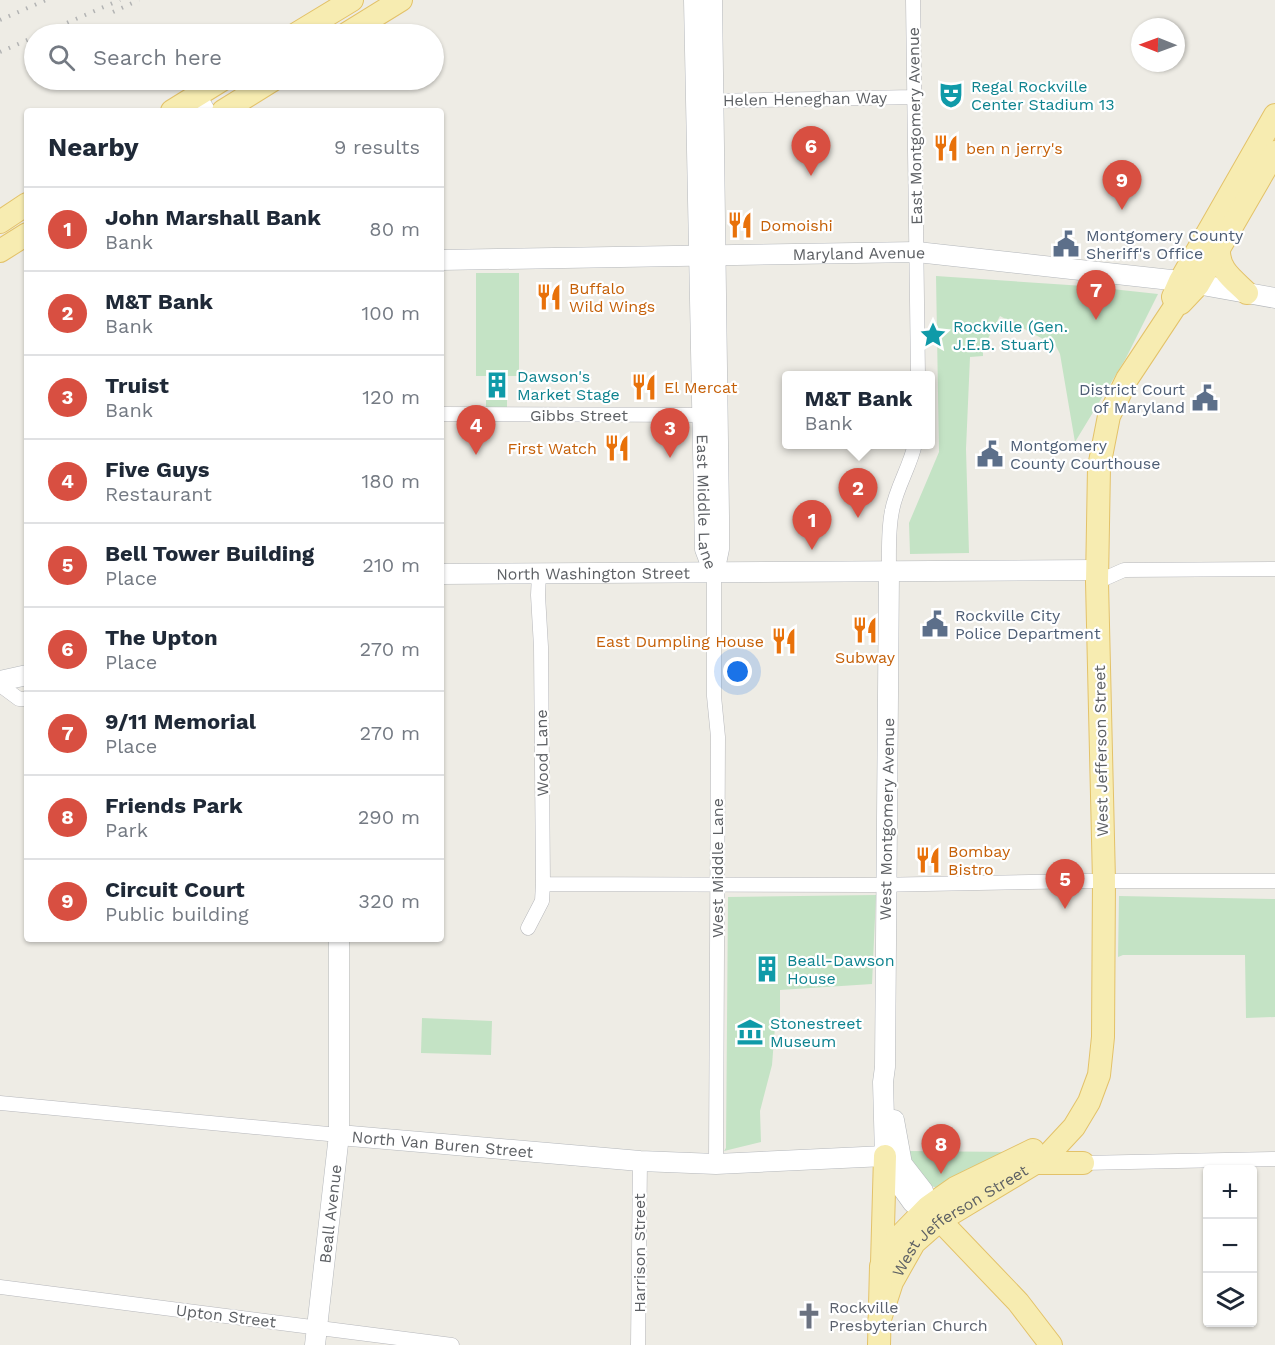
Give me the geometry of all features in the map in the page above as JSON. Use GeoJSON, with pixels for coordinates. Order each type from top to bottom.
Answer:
{"type":"FeatureCollection","features":[{"type":"Feature","properties":{"kind":"main road"},"geometry":{"type":"LineString","coordinates":[[312,24],[352,0]]}},
{"type":"Feature","properties":{"kind":"main road"},"geometry":{"type":"LineString","coordinates":[[362,24],[401,0]]}},
{"type":"Feature","properties":{"kind":"main road"},"geometry":{"type":"LineString","coordinates":[[182,108],[200,103],[212,90]]}},
{"type":"Feature","properties":{"kind":"main road"},"geometry":{"type":"LineString","coordinates":[[228,108],[257,90]]}},
{"type":"Feature","properties":{"kind":"main road"},"geometry":{"type":"LineString","coordinates":[[1189,283],[1275,115]]}},
{"type":"Feature","properties":{"kind":"main road"},"geometry":{"type":"LineString","coordinates":[[1189,283],[1219,249],[1275,152]]}},
{"type":"Feature","properties":{"kind":"main road"},"geometry":{"type":"LineString","coordinates":[[0,222],[24,206]]}},
{"type":"Feature","properties":{"kind":"main road"},"geometry":{"type":"LineString","coordinates":[[0,251],[24,236]]}},
{"type":"Feature","properties":{"kind":"main road"},"geometry":{"type":"LineString","coordinates":[[1219,249],[1220,265],[1247,293]]}},
{"type":"Feature","properties":{"kind":"main road","name":"West Jefferson Street"},"geometry":{"type":"LineString","coordinates":[[879,1322],[881,1266],[893,1244],[933,1214],[1047,1156],[1069,1131],[1089,1102],[1099,1075],[1103,1037],[1104,881],[1097,570],[1099,466],[1109,416],[1127,379],[1176,305],[1181,303],[1189,283]]}},
{"type":"Feature","properties":{"kind":"main road"},"geometry":{"type":"LineString","coordinates":[[1069,1131],[1071,1150],[1075,1158],[1083,1163]]}},
{"type":"Feature","properties":{"kind":"main road","name":"West Jefferson Street"},"geometry":{"type":"LineString","coordinates":[[879,1322],[892,1282],[901,1264],[933,1214],[955,1188],[1069,1131]]}},
{"type":"Feature","properties":{"kind":"main road"},"geometry":{"type":"LineString","coordinates":[[881,1266],[885,1156]]}},
{"type":"Feature","properties":{"kind":"main road"},"geometry":{"type":"LineString","coordinates":[[1036,1163],[1083,1163]]}},
{"type":"Feature","properties":{"kind":"main road"},"geometry":{"type":"LineString","coordinates":[[933,1214],[1018,1302],[1051,1345]]}},
{"type":"Feature","properties":{"kind":"main road"},"geometry":{"type":"LineString","coordinates":[[879,1322],[879,1345]]}},
{"type":"Feature","properties":{"kind":"street","name":"East Middle Lane"},"geometry":{"type":"LineString","coordinates":[[694,0],[705,102]]}},
{"type":"Feature","properties":{"kind":"street","name":"East Middle Lane"},"geometry":{"type":"LineString","coordinates":[[712,0],[705,102],[710,415],[705,549],[714,573]]}},
{"type":"Feature","properties":{"kind":"street","name":"East Montgomery Avenue"},"geometry":{"type":"LineString","coordinates":[[913,0],[918,371]]}},
{"type":"Feature","properties":{"kind":"street","name":"Helen Heneghan Way"},"geometry":{"type":"LineString","coordinates":[[705,102],[914,97]]}},
{"type":"Feature","properties":{"kind":"street","name":"Maryland Avenue"},"geometry":{"type":"LineString","coordinates":[[444,260],[917,252],[1189,283],[1275,298]]}},
{"type":"Feature","properties":{"kind":"street","name":"Gibbs Street"},"geometry":{"type":"LineString","coordinates":[[444,414],[710,415]]}},
{"type":"Feature","properties":{"kind":"street"},"geometry":{"type":"LineString","coordinates":[[889,572],[889,530],[892,509],[914,449]]}},
{"type":"Feature","properties":{"kind":"street"},"geometry":{"type":"LineString","coordinates":[[1097,570],[1275,569]]}},
{"type":"Feature","properties":{"kind":"street"},"geometry":{"type":"LineString","coordinates":[[1097,570],[1124,570]]}},
{"type":"Feature","properties":{"kind":"street","name":"North Washington Street"},"geometry":{"type":"LineString","coordinates":[[444,574],[1097,570]]}},
{"type":"Feature","properties":{"kind":"street","name":"West Montgomery Avenue"},"geometry":{"type":"LineString","coordinates":[[889,572],[885,1067],[883,1082],[885,1156],[890,1171],[913,1203],[933,1214]]}},
{"type":"Feature","properties":{"kind":"street","name":"West Middle Lane"},"geometry":{"type":"LineString","coordinates":[[714,573],[714,696],[718,737],[716,1164]]}},
{"type":"Feature","properties":{"kind":"street","name":"Wood Lane"},"geometry":{"type":"LineString","coordinates":[[528,928],[542,901],[543,884],[539,574]]}},
{"type":"Feature","properties":{"kind":"street"},"geometry":{"type":"LineString","coordinates":[[0,683],[24,676]]}},
{"type":"Feature","properties":{"kind":"street"},"geometry":{"type":"LineString","coordinates":[[0,683],[19,699],[24,699]]}},
{"type":"Feature","properties":{"kind":"street"},"geometry":{"type":"LineString","coordinates":[[543,884],[1275,881]]}},
{"type":"Feature","properties":{"kind":"street","name":"Beall Avenue"},"geometry":{"type":"LineString","coordinates":[[316,1336],[339,1135],[339,942]]}},
{"type":"Feature","properties":{"kind":"street","name":"West Montgomery Avenue"},"geometry":{"type":"LineString","coordinates":[[885,1067],[890,1084],[902,1164],[923,1191],[933,1214]]}},
{"type":"Feature","properties":{"kind":"street","name":"North Van Buren Street"},"geometry":{"type":"LineString","coordinates":[[0,1103],[640,1161],[716,1164],[885,1156]]}},
{"type":"Feature","properties":{"kind":"street"},"geometry":{"type":"LineString","coordinates":[[1083,1163],[1275,1159]]}},
{"type":"Feature","properties":{"kind":"street","name":"Harrison Street"},"geometry":{"type":"LineString","coordinates":[[638,1345],[640,1161]]}},
{"type":"Feature","properties":{"kind":"street","name":"Upton Street"},"geometry":{"type":"LineString","coordinates":[[0,1287],[316,1336],[452,1345]]}},
{"type":"Feature","properties":{"kind":"green space"},"geometry":{"type":"Polygon","coordinates":[[[476,273],[519,273],[519,376],[507,376],[507,407],[486,407],[486,376],[476,376],[476,273]]]}},
{"type":"Feature","properties":{"kind":"green space"},"geometry":{"type":"Polygon","coordinates":[[[936,276],[1084,286],[1158,294],[1126,358],[1075,442],[1060,354],[1056,346],[1000,316],[983,348],[983,356],[970,357],[966,449],[969,553],[910,554],[909,523],[939,452],[936,276]]]}},
{"type":"Feature","properties":{"kind":"green space","name":"Beall-Dawson House"},"geometry":{"type":"Polygon","coordinates":[[[876,895],[872,984],[780,990],[780,1027],[775,1027],[772,1065],[760,1111],[761,1142],[724,1151],[726,1148],[728,897],[876,895]]]}},
{"type":"Feature","properties":{"kind":"green space"},"geometry":{"type":"Polygon","coordinates":[[[1119,896],[1275,899],[1275,1017],[1246,1018],[1245,955],[1123,955],[1118,957],[1119,896]]]}},
{"type":"Feature","properties":{"kind":"green space"},"geometry":{"type":"Polygon","coordinates":[[[422,1018],[492,1021],[491,1055],[421,1053],[422,1018]]]}},
{"type":"Feature","properties":{"kind":"green space"},"geometry":{"type":"Polygon","coordinates":[[[905,1151],[1012,1152],[937,1188],[924,1183],[905,1151]]]}},
{"type":"Feature","properties":{"kind":"railway"},"geometry":{"type":"LineString","coordinates":[[0,20],[46,0]]}},
{"type":"Feature","properties":{"kind":"railway"},"geometry":{"type":"LineString","coordinates":[[64,24],[120,0]]}},
{"type":"Feature","properties":{"kind":"railway"},"geometry":{"type":"LineString","coordinates":[[113,12],[139,0]]}},
{"type":"Feature","properties":{"kind":"railway"},"geometry":{"type":"LineString","coordinates":[[0,52],[24,41]]}},
{"type":"Feature","properties":{"kind":"place","name":"Regal Rockville Center Stadium 13"},"geometry":{"type":"Point","coordinates":[951,95]}},
{"type":"Feature","properties":{"kind":"place","name":"ben n jerry's"},"geometry":{"type":"Point","coordinates":[946,148]}},
{"type":"Feature","properties":{"kind":"place","name":"The Upton"},"geometry":{"type":"Point","coordinates":[811,176]}},
{"type":"Feature","properties":{"kind":"place","name":"Circuit Court"},"geometry":{"type":"Point","coordinates":[1122,210]}},
{"type":"Feature","properties":{"kind":"place","name":"Domoishi"},"geometry":{"type":"Point","coordinates":[740,225]}},
{"type":"Feature","properties":{"kind":"place","name":"Montgomery County Sheriff's Office"},"geometry":{"type":"Point","coordinates":[1066,244]}},
{"type":"Feature","properties":{"kind":"place","name":"Buffalo Wild Wings"},"geometry":{"type":"Point","coordinates":[549,297]}},
{"type":"Feature","properties":{"kind":"place","name":"9/11 Memorial"},"geometry":{"type":"Point","coordinates":[1096,320]}},
{"type":"Feature","properties":{"kind":"place","name":"Rockville (Gen. J.E.B. Stuart)"},"geometry":{"type":"Point","coordinates":[933,335]}},
{"type":"Feature","properties":{"kind":"place","name":"Dawson's Market Stage"},"geometry":{"type":"Point","coordinates":[497,385]}},
{"type":"Feature","properties":{"kind":"place","name":"El Mercat"},"geometry":{"type":"Point","coordinates":[644,387]}},
{"type":"Feature","properties":{"kind":"place","name":"District Court of Maryland"},"geometry":{"type":"Point","coordinates":[1205,398]}},
{"type":"Feature","properties":{"kind":"place","name":"First Watch"},"geometry":{"type":"Point","coordinates":[617,448]}},
{"type":"Feature","properties":{"kind":"place","name":"Montgomery County Courthouse"},"geometry":{"type":"Point","coordinates":[990,454]}},
{"type":"Feature","properties":{"kind":"place","name":"Five Guys"},"geometry":{"type":"Point","coordinates":[476,455]}},
{"type":"Feature","properties":{"kind":"place","name":"Truist"},"geometry":{"type":"Point","coordinates":[670,458]}},
{"type":"Feature","properties":{"kind":"place","name":"M&T Bank"},"geometry":{"type":"Point","coordinates":[858,518]}},
{"type":"Feature","properties":{"kind":"place","name":"John Marshall Bank"},"geometry":{"type":"Point","coordinates":[812,550]}},
{"type":"Feature","properties":{"kind":"place","name":"Rockville City Police Department"},"geometry":{"type":"Point","coordinates":[935,624]}},
{"type":"Feature","properties":{"kind":"place","name":"Subway"},"geometry":{"type":"Point","coordinates":[865,630]}},
{"type":"Feature","properties":{"kind":"place","name":"East Dumpling House"},"geometry":{"type":"Point","coordinates":[784,641]}},
{"type":"Feature","properties":{"kind":"place","name":"Bombay Bistro"},"geometry":{"type":"Point","coordinates":[928,860]}},
{"type":"Feature","properties":{"kind":"place","name":"Bell Tower Building"},"geometry":{"type":"Point","coordinates":[1065,909]}},
{"type":"Feature","properties":{"kind":"place","name":"Beall-Dawson House"},"geometry":{"type":"Point","coordinates":[767,969]}},
{"type":"Feature","properties":{"kind":"place","name":"Stonestreet Museum"},"geometry":{"type":"Point","coordinates":[750,1032]}},
{"type":"Feature","properties":{"kind":"place","name":"Friends Park"},"geometry":{"type":"Point","coordinates":[941,1174]}},
{"type":"Feature","properties":{"kind":"place","name":"Rockville Presbyterian Church"},"geometry":{"type":"Point","coordinates":[809,1316]}}]}
